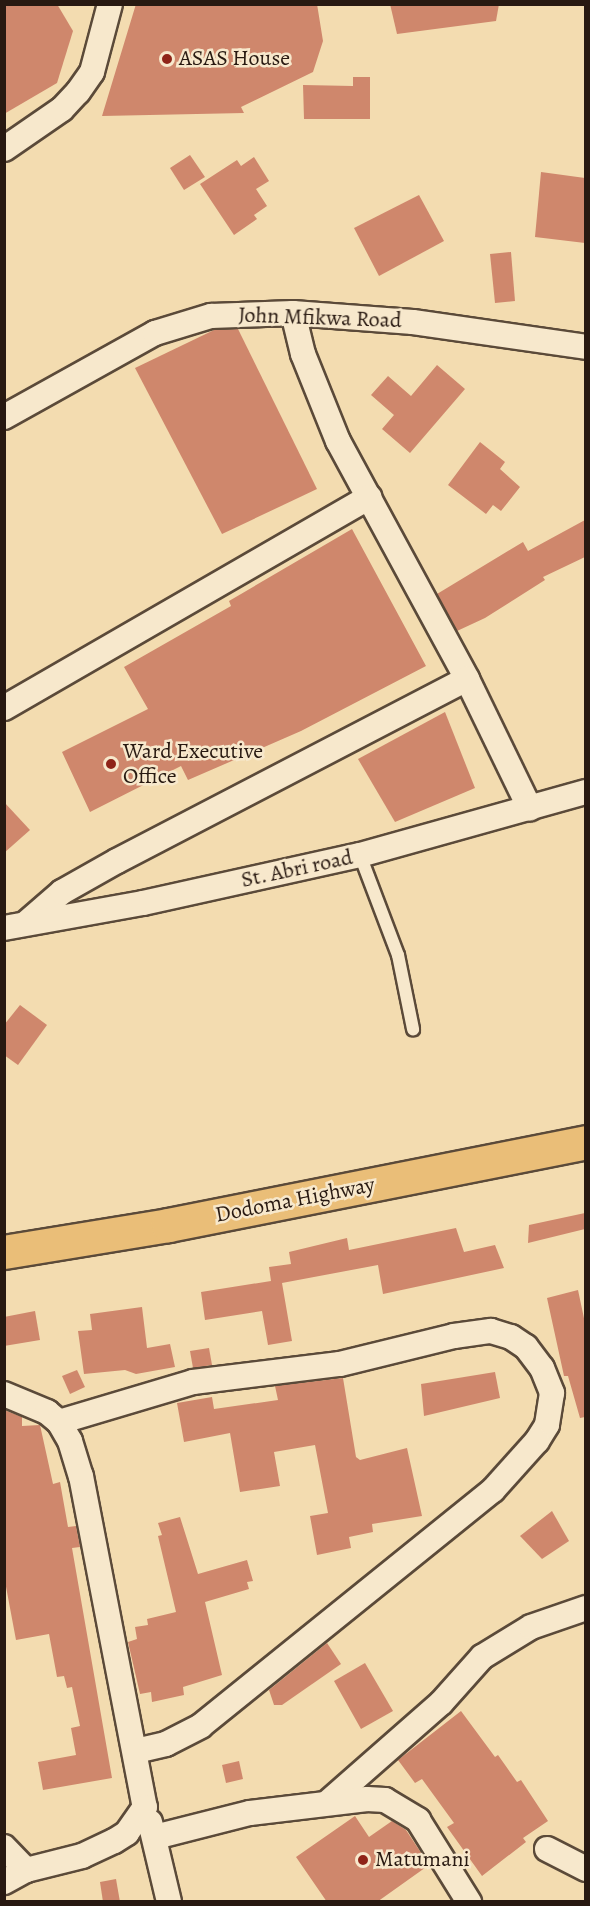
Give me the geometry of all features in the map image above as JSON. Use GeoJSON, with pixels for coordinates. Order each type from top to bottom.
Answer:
{"type":"FeatureCollection","features":[{"type":"Feature","properties":{"kind":"highway","name":"Dodoma Highway"},"geometry":{"type":"LineString","coordinates":[[7,1245],[168,1225],[585,1142]]}},
{"type":"Feature","properties":{"kind":"street"},"geometry":{"type":"LineString","coordinates":[[4,148],[62,110],[78,92],[92,72],[110,4]]}},
{"type":"Feature","properties":{"kind":"street"},"geometry":{"type":"LineString","coordinates":[[293,313],[318,393],[338,441],[467,680],[530,809]]}},
{"type":"Feature","properties":{"kind":"street","name":"John Mfikwa Road"},"geometry":{"type":"LineString","coordinates":[[4,417],[155,333],[211,316],[293,313],[413,322],[585,347]]}},
{"type":"Feature","properties":{"kind":"street"},"geometry":{"type":"LineString","coordinates":[[4,708],[369,497]]}},
{"type":"Feature","properties":{"kind":"street"},"geometry":{"type":"LineString","coordinates":[[14,926],[62,892],[117,861],[467,680]]}},
{"type":"Feature","properties":{"kind":"street","name":"St. Abri road"},"geometry":{"type":"LineString","coordinates":[[14,926],[360,855],[585,792]]}},
{"type":"Feature","properties":{"kind":"street"},"geometry":{"type":"LineString","coordinates":[[59,1422],[194,1382],[340,1364],[454,1336],[491,1331],[511,1337],[526,1347],[542,1368],[552,1393],[542,1433],[513,1472],[493,1490],[201,1726],[166,1744],[136,1750]]}},
{"type":"Feature","properties":{"kind":"street"},"geometry":{"type":"LineString","coordinates":[[4,1394],[59,1422],[70,1441],[81,1476],[136,1750],[145,1807],[155,1837],[169,1902]]}},
{"type":"Feature","properties":{"kind":"street"},"geometry":{"type":"LineString","coordinates":[[325,1804],[352,1785],[441,1703],[482,1657],[531,1627],[585,1608]]}},
{"type":"Feature","properties":{"kind":"street"},"geometry":{"type":"LineString","coordinates":[[155,1837],[250,1813],[367,1799],[403,1808],[418,1820],[469,1902]]}},
{"type":"Feature","properties":{"kind":"street"},"geometry":{"type":"LineString","coordinates":[[4,1882],[26,1870],[82,1856],[114,1841],[127,1833],[145,1807]]}},
{"type":"Feature","properties":{"kind":"street"},"geometry":{"type":"LineString","coordinates":[[4,1847],[26,1870]]}},
{"type":"Feature","properties":{"kind":"street"},"geometry":{"type":"LineString","coordinates":[[547,1849],[585,1869]]}},
{"type":"Feature","properties":{"kind":"lane"},"geometry":{"type":"LineString","coordinates":[[360,855],[398,955],[412,1029]]}},
{"type":"Feature","properties":{"kind":"building"},"geometry":{"type":"Polygon","coordinates":[[[4,4],[57,4],[73,31],[57,83],[4,114],[4,4]]]}},
{"type":"Feature","properties":{"kind":"building"},"geometry":{"type":"Polygon","coordinates":[[[136,4],[317,4],[323,41],[313,72],[241,107],[244,113],[102,116],[136,4]]]}},
{"type":"Feature","properties":{"kind":"building"},"geometry":{"type":"Polygon","coordinates":[[[390,4],[499,4],[496,21],[397,34],[390,4]]]}},
{"type":"Feature","properties":{"kind":"building"},"geometry":{"type":"Polygon","coordinates":[[[353,77],[370,77],[370,119],[304,119],[303,85],[353,86],[353,77]]]}},
{"type":"Feature","properties":{"kind":"building"},"geometry":{"type":"Polygon","coordinates":[[[190,155],[205,177],[184,190],[170,168],[190,155]]]}},
{"type":"Feature","properties":{"kind":"building"},"geometry":{"type":"Polygon","coordinates":[[[254,157],[269,181],[256,189],[267,206],[254,215],[257,219],[234,235],[200,184],[237,160],[241,166],[254,157]]]}},
{"type":"Feature","properties":{"kind":"building"},"geometry":{"type":"Polygon","coordinates":[[[541,172],[585,178],[585,243],[535,237],[541,172]]]}},
{"type":"Feature","properties":{"kind":"building"},"geometry":{"type":"Polygon","coordinates":[[[419,195],[444,241],[379,276],[354,228],[419,195]]]}},
{"type":"Feature","properties":{"kind":"building"},"geometry":{"type":"Polygon","coordinates":[[[511,252],[515,301],[495,303],[490,254],[511,252]]]}},
{"type":"Feature","properties":{"kind":"building"},"geometry":{"type":"Polygon","coordinates":[[[238,329],[317,489],[222,534],[135,368],[214,330],[238,329]]]}},
{"type":"Feature","properties":{"kind":"building"},"geometry":{"type":"Polygon","coordinates":[[[437,365],[465,389],[410,453],[382,429],[394,415],[371,395],[388,376],[411,396],[437,365]]]}},
{"type":"Feature","properties":{"kind":"building"},"geometry":{"type":"Polygon","coordinates":[[[480,442],[505,462],[500,469],[520,487],[501,511],[493,505],[486,514],[448,485],[480,442]]]}},
{"type":"Feature","properties":{"kind":"building"},"geometry":{"type":"Polygon","coordinates":[[[585,520],[585,557],[543,577],[545,580],[485,618],[457,631],[437,594],[523,542],[528,551],[585,520]]]}},
{"type":"Feature","properties":{"kind":"building"},"geometry":{"type":"Polygon","coordinates":[[[352,529],[426,666],[301,731],[188,780],[181,766],[90,812],[62,752],[148,709],[124,667],[231,606],[229,601],[352,529]]]}},
{"type":"Feature","properties":{"kind":"building"},"geometry":{"type":"Polygon","coordinates":[[[445,712],[475,788],[395,822],[358,759],[445,712]]]}},
{"type":"Feature","properties":{"kind":"building"},"geometry":{"type":"Polygon","coordinates":[[[4,802],[30,830],[4,853],[4,802]]]}},
{"type":"Feature","properties":{"kind":"building"},"geometry":{"type":"Polygon","coordinates":[[[20,1005],[47,1025],[18,1065],[4,1055],[4,1025],[20,1005]]]}},
{"type":"Feature","properties":{"kind":"building"},"geometry":{"type":"Polygon","coordinates":[[[585,1213],[585,1229],[528,1243],[529,1225],[585,1213]]]}},
{"type":"Feature","properties":{"kind":"building"},"geometry":{"type":"Polygon","coordinates":[[[456,1228],[464,1252],[495,1245],[504,1268],[383,1294],[378,1265],[282,1283],[292,1341],[268,1345],[262,1311],[205,1320],[201,1292],[271,1281],[269,1267],[291,1264],[289,1252],[347,1238],[349,1250],[456,1228]]]}},
{"type":"Feature","properties":{"kind":"building"},"geometry":{"type":"Polygon","coordinates":[[[578,1290],[585,1323],[585,1417],[580,1418],[568,1376],[564,1376],[547,1298],[578,1290]]]}},
{"type":"Feature","properties":{"kind":"building"},"geometry":{"type":"Polygon","coordinates":[[[142,1307],[147,1348],[170,1344],[175,1367],[136,1374],[125,1370],[84,1374],[78,1331],[92,1330],[90,1314],[142,1307]]]}},
{"type":"Feature","properties":{"kind":"building"},"geometry":{"type":"Polygon","coordinates":[[[35,1311],[40,1340],[4,1346],[4,1317],[35,1311]]]}},
{"type":"Feature","properties":{"kind":"building"},"geometry":{"type":"Polygon","coordinates":[[[209,1348],[212,1365],[193,1368],[190,1351],[209,1348]]]}},
{"type":"Feature","properties":{"kind":"building"},"geometry":{"type":"Polygon","coordinates":[[[77,1370],[85,1387],[70,1394],[62,1376],[77,1370]]]}},
{"type":"Feature","properties":{"kind":"building"},"geometry":{"type":"Polygon","coordinates":[[[495,1372],[500,1398],[424,1416],[421,1384],[495,1372]]]}},
{"type":"Feature","properties":{"kind":"building"},"geometry":{"type":"Polygon","coordinates":[[[343,1378],[356,1457],[360,1460],[407,1448],[422,1516],[372,1524],[373,1532],[349,1537],[351,1548],[317,1555],[310,1516],[328,1513],[315,1445],[274,1452],[280,1486],[240,1492],[230,1433],[184,1442],[177,1403],[212,1397],[214,1409],[278,1400],[275,1386],[343,1378]]]}},
{"type":"Feature","properties":{"kind":"building"},"geometry":{"type":"Polygon","coordinates":[[[4,1410],[22,1417],[22,1426],[40,1425],[53,1484],[60,1482],[68,1527],[76,1526],[80,1547],[72,1548],[112,1778],[43,1790],[38,1762],[76,1755],[71,1728],[80,1726],[72,1687],[67,1688],[64,1676],[57,1677],[49,1634],[16,1640],[4,1576],[4,1410]]]}},
{"type":"Feature","properties":{"kind":"building"},"geometry":{"type":"Polygon","coordinates":[[[552,1511],[569,1541],[542,1559],[520,1536],[552,1511]]]}},
{"type":"Feature","properties":{"kind":"building"},"geometry":{"type":"Polygon","coordinates":[[[180,1517],[198,1574],[247,1560],[253,1581],[247,1582],[249,1589],[205,1602],[222,1675],[183,1687],[184,1695],[152,1702],[151,1692],[140,1694],[128,1642],[137,1639],[135,1627],[148,1625],[147,1619],[176,1612],[158,1536],[162,1535],[158,1523],[180,1517]]]}},
{"type":"Feature","properties":{"kind":"building"},"geometry":{"type":"Polygon","coordinates":[[[327,1643],[341,1664],[282,1705],[274,1705],[269,1690],[327,1643]]]}},
{"type":"Feature","properties":{"kind":"building"},"geometry":{"type":"Polygon","coordinates":[[[365,1663],[393,1711],[361,1729],[334,1681],[365,1663]]]}},
{"type":"Feature","properties":{"kind":"building"},"geometry":{"type":"Polygon","coordinates":[[[461,1711],[495,1757],[498,1755],[517,1782],[521,1780],[548,1821],[523,1838],[526,1842],[482,1876],[447,1827],[454,1823],[422,1779],[415,1783],[398,1760],[461,1711]]]}},
{"type":"Feature","properties":{"kind":"building"},"geometry":{"type":"Polygon","coordinates":[[[239,1761],[243,1779],[226,1783],[222,1765],[239,1761]]]}},
{"type":"Feature","properties":{"kind":"building","name":"Matumani"},"geometry":{"type":"Polygon","coordinates":[[[355,1816],[369,1837],[392,1821],[406,1830],[429,1865],[377,1902],[327,1902],[296,1857],[355,1816]]]}},
{"type":"Feature","properties":{"kind":"building"},"geometry":{"type":"Polygon","coordinates":[[[116,1879],[120,1902],[103,1902],[100,1882],[116,1879]]]}},
{"type":"Feature","properties":{"kind":"place","name":"ASAS House"},"geometry":{"type":"Point","coordinates":[167,59]}},
{"type":"Feature","properties":{"kind":"place","name":"Ward Executive Office"},"geometry":{"type":"Point","coordinates":[111,764]}},
{"type":"Feature","properties":{"kind":"place","name":"Matumani"},"geometry":{"type":"Point","coordinates":[363,1860]}}]}
